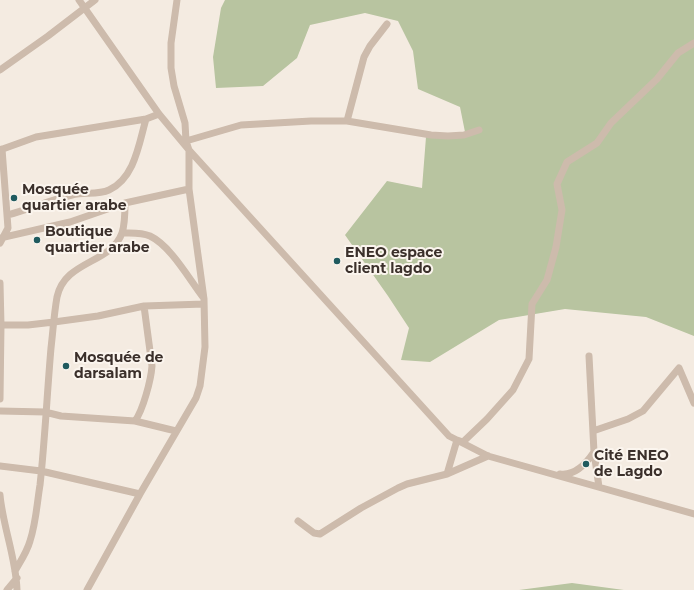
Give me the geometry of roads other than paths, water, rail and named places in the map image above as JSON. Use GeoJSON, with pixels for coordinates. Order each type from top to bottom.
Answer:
{"type":"FeatureCollection","features":[{"type":"Feature","properties":{"kind":"street"},"geometry":{"type":"LineString","coordinates":[[79,0],[159,114],[189,150],[449,436],[488,456],[694,514]]}},
{"type":"Feature","properties":{"kind":"street"},"geometry":{"type":"LineString","coordinates":[[0,70],[95,0]]}},
{"type":"Feature","properties":{"kind":"street"},"geometry":{"type":"LineString","coordinates":[[87,590],[140,494],[196,398],[200,386],[205,347],[204,302],[190,190],[189,150],[186,141],[185,124],[174,86],[171,68],[171,43],[177,0]]}},
{"type":"Feature","properties":{"kind":"street"},"geometry":{"type":"LineString","coordinates":[[347,120],[364,57],[370,46],[387,24]]}},
{"type":"Feature","properties":{"kind":"street"},"geometry":{"type":"LineString","coordinates":[[457,440],[463,442],[487,419],[513,390],[529,359],[532,304],[547,280],[556,247],[562,210],[557,184],[567,162],[597,143],[611,123],[657,79],[678,53],[694,43]]}},
{"type":"Feature","properties":{"kind":"street"},"geometry":{"type":"LineString","coordinates":[[1,240],[8,228],[8,215],[1,150],[36,137],[146,119],[159,114]]}},
{"type":"Feature","properties":{"kind":"street"},"geometry":{"type":"LineString","coordinates":[[8,215],[73,194],[108,190],[119,183],[126,176],[135,158],[146,119]]}},
{"type":"Feature","properties":{"kind":"street"},"geometry":{"type":"LineString","coordinates":[[186,141],[241,125],[311,121],[347,120],[432,135],[457,136],[478,130]]}},
{"type":"Feature","properties":{"kind":"street"},"geometry":{"type":"LineString","coordinates":[[1,240],[70,222],[125,203],[190,190]]}},
{"type":"Feature","properties":{"kind":"street"},"geometry":{"type":"LineString","coordinates":[[8,590],[30,542],[36,513],[57,296],[66,279],[80,267],[111,249],[122,233],[125,203]]}},
{"type":"Feature","properties":{"kind":"street"},"geometry":{"type":"LineString","coordinates":[[122,233],[142,234],[150,236],[157,241],[175,258],[204,302]]}},
{"type":"Feature","properties":{"kind":"street"},"geometry":{"type":"LineString","coordinates":[[0,283],[0,399]]}},
{"type":"Feature","properties":{"kind":"street"},"geometry":{"type":"LineString","coordinates":[[1,325],[28,325],[98,316],[144,306],[204,302]]}},
{"type":"Feature","properties":{"kind":"street"},"geometry":{"type":"LineString","coordinates":[[135,421],[139,416],[145,398],[152,370],[152,358],[144,306]]}},
{"type":"Feature","properties":{"kind":"street"},"geometry":{"type":"LineString","coordinates":[[589,356],[594,452],[599,487]]}},
{"type":"Feature","properties":{"kind":"street"},"geometry":{"type":"LineString","coordinates":[[593,432],[628,419],[643,411],[679,368],[694,403]]}},
{"type":"Feature","properties":{"kind":"street"},"geometry":{"type":"LineString","coordinates":[[0,410],[45,412],[61,416],[135,421],[176,431]]}},
{"type":"Feature","properties":{"kind":"street"},"geometry":{"type":"LineString","coordinates":[[447,474],[457,440]]}},
{"type":"Feature","properties":{"kind":"street"},"geometry":{"type":"LineString","coordinates":[[541,471],[566,474],[579,469],[588,462],[594,452]]}},
{"type":"Feature","properties":{"kind":"street"},"geometry":{"type":"LineString","coordinates":[[298,521],[314,533],[320,534],[361,508],[398,488],[407,484],[447,474],[488,456]]}},
{"type":"Feature","properties":{"kind":"street"},"geometry":{"type":"LineString","coordinates":[[0,466],[41,471],[140,494]]}},
{"type":"Feature","properties":{"kind":"street"},"geometry":{"type":"LineString","coordinates":[[0,495],[2,513],[16,574],[17,590]]}},
{"type":"Feature","properties":{"kind":"place","name":"Mosquée quartier arabe"},"geometry":{"type":"Point","coordinates":[14,198]}},
{"type":"Feature","properties":{"kind":"place","name":"Boutique quartier arabe"},"geometry":{"type":"Point","coordinates":[37,240]}},
{"type":"Feature","properties":{"kind":"place","name":"ENEO espace client lagdo"},"geometry":{"type":"Point","coordinates":[337,261]}},
{"type":"Feature","properties":{"kind":"place","name":"Mosquée de darsalam"},"geometry":{"type":"Point","coordinates":[66,366]}},
{"type":"Feature","properties":{"kind":"place","name":"Cité ENEO de Lagdo"},"geometry":{"type":"Point","coordinates":[586,464]}}]}
